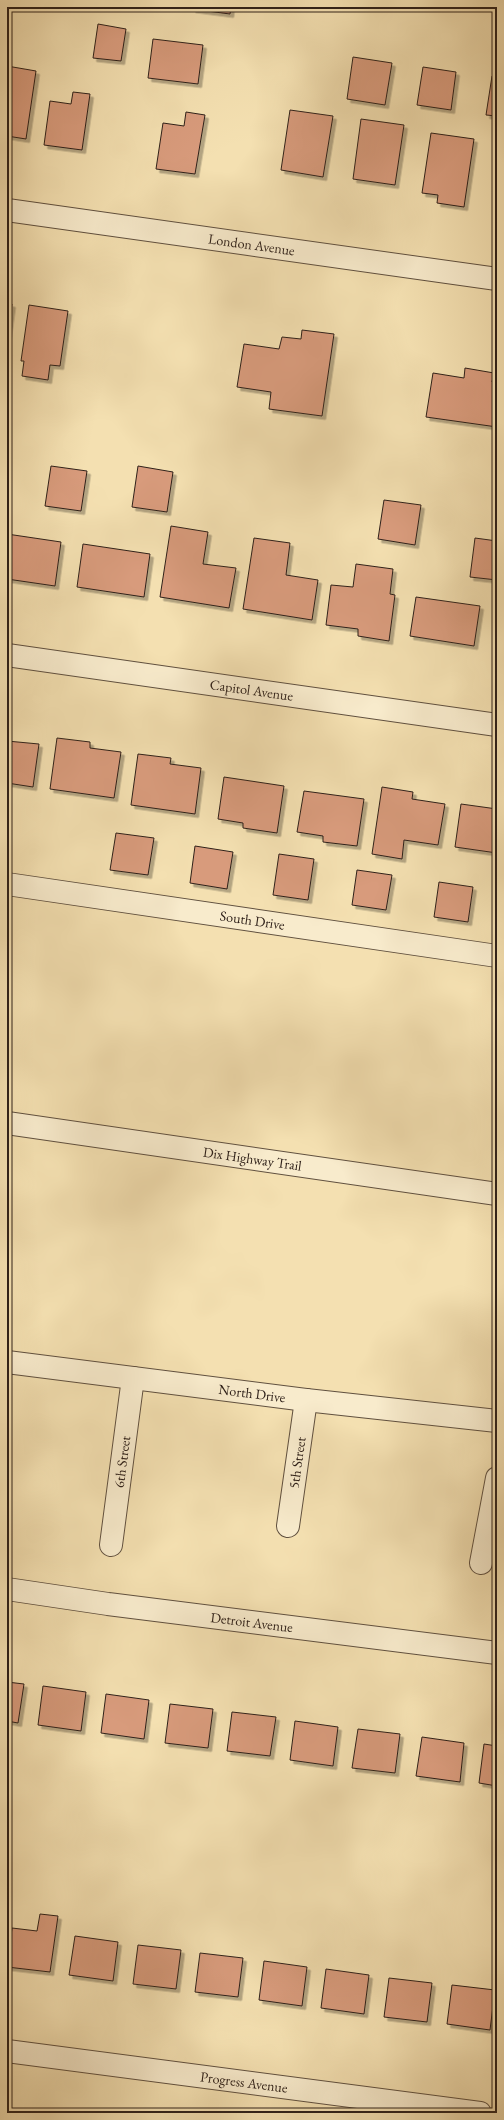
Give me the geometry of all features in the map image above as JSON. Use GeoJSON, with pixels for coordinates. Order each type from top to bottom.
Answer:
{"type":"FeatureCollection","features":[{"type":"Feature","properties":{"kind":"street","name":"London Avenue"},"geometry":{"type":"LineString","coordinates":[[7,210],[497,279]]}},
{"type":"Feature","properties":{"kind":"street","name":"Capitol Avenue"},"geometry":{"type":"LineString","coordinates":[[7,655],[497,725]]}},
{"type":"Feature","properties":{"kind":"street","name":"South Drive"},"geometry":{"type":"LineString","coordinates":[[7,884],[497,956]]}},
{"type":"Feature","properties":{"kind":"street","name":"Dix Highway Trail"},"geometry":{"type":"LineString","coordinates":[[7,1123],[497,1194]]}},
{"type":"Feature","properties":{"kind":"street","name":"North Drive"},"geometry":{"type":"LineString","coordinates":[[7,1362],[306,1400],[497,1421]]}},
{"type":"Feature","properties":{"kind":"street","name":"6th Street"},"geometry":{"type":"LineString","coordinates":[[111,1545],[133,1378]]}},
{"type":"Feature","properties":{"kind":"street","name":"5th Street"},"geometry":{"type":"LineString","coordinates":[[288,1526],[306,1400]]}},
{"type":"Feature","properties":{"kind":"street"},"geometry":{"type":"LineString","coordinates":[[481,1564],[497,1478]]}},
{"type":"Feature","properties":{"kind":"street","name":"Detroit Avenue"},"geometry":{"type":"LineString","coordinates":[[7,1589],[108,1604],[497,1652]]}},
{"type":"Feature","properties":{"kind":"street","name":"Progress Avenue"},"geometry":{"type":"LineString","coordinates":[[7,2050],[480,2113]]}},
{"type":"Feature","properties":{"kind":"building"},"geometry":{"type":"Polygon","coordinates":[[[193,7],[231,7],[230,14],[192,9],[193,7]]]}},
{"type":"Feature","properties":{"kind":"building"},"geometry":{"type":"Polygon","coordinates":[[[98,24],[126,29],[121,61],[93,58],[98,24]]]}},
{"type":"Feature","properties":{"kind":"building"},"geometry":{"type":"Polygon","coordinates":[[[153,39],[203,45],[198,84],[148,78],[153,39]]]}},
{"type":"Feature","properties":{"kind":"building"},"geometry":{"type":"Polygon","coordinates":[[[353,57],[392,63],[385,105],[347,99],[353,57]]]}},
{"type":"Feature","properties":{"kind":"building"},"geometry":{"type":"Polygon","coordinates":[[[7,66],[36,71],[26,139],[7,136],[7,66]]]}},
{"type":"Feature","properties":{"kind":"building"},"geometry":{"type":"Polygon","coordinates":[[[423,67],[456,72],[451,110],[417,105],[423,67]]]}},
{"type":"Feature","properties":{"kind":"building"},"geometry":{"type":"Polygon","coordinates":[[[492,76],[497,77],[497,116],[486,115],[492,76]]]}},
{"type":"Feature","properties":{"kind":"building"},"geometry":{"type":"Polygon","coordinates":[[[73,92],[90,94],[82,150],[44,145],[50,101],[71,104],[73,92]]]}},
{"type":"Feature","properties":{"kind":"building"},"geometry":{"type":"Polygon","coordinates":[[[290,110],[333,116],[323,177],[281,170],[290,110]]]}},
{"type":"Feature","properties":{"kind":"building"},"geometry":{"type":"Polygon","coordinates":[[[186,112],[205,115],[195,174],[156,169],[163,123],[184,126],[186,112]]]}},
{"type":"Feature","properties":{"kind":"building"},"geometry":{"type":"Polygon","coordinates":[[[361,119],[404,125],[395,185],[353,179],[361,119]]]}},
{"type":"Feature","properties":{"kind":"building"},"geometry":{"type":"Polygon","coordinates":[[[431,133],[474,139],[464,207],[437,203],[438,195],[422,193],[431,133]]]}},
{"type":"Feature","properties":{"kind":"building"},"geometry":{"type":"Polygon","coordinates":[[[7,303],[12,304],[7,339],[7,303]]]}},
{"type":"Feature","properties":{"kind":"building"},"geometry":{"type":"Polygon","coordinates":[[[29,305],[68,311],[60,366],[50,365],[48,380],[22,376],[24,361],[21,361],[29,305]]]}},
{"type":"Feature","properties":{"kind":"building"},"geometry":{"type":"Polygon","coordinates":[[[302,330],[334,334],[322,416],[269,409],[271,392],[237,387],[244,344],[279,349],[282,337],[301,339],[302,330]]]}},
{"type":"Feature","properties":{"kind":"building"},"geometry":{"type":"Polygon","coordinates":[[[465,368],[494,373],[492,382],[497,382],[497,427],[426,417],[433,373],[464,378],[465,368]]]}},
{"type":"Feature","properties":{"kind":"building"},"geometry":{"type":"Polygon","coordinates":[[[51,466],[87,471],[81,511],[45,506],[51,466]]]}},
{"type":"Feature","properties":{"kind":"building"},"geometry":{"type":"Polygon","coordinates":[[[138,466],[173,472],[167,512],[132,507],[138,466]]]}},
{"type":"Feature","properties":{"kind":"building"},"geometry":{"type":"Polygon","coordinates":[[[384,500],[421,505],[415,545],[378,539],[384,500]]]}},
{"type":"Feature","properties":{"kind":"building"},"geometry":{"type":"Polygon","coordinates":[[[171,526],[208,532],[203,564],[236,568],[229,608],[160,597],[171,526]]]}},
{"type":"Feature","properties":{"kind":"building"},"geometry":{"type":"Polygon","coordinates":[[[7,534],[61,542],[55,586],[7,579],[7,534]]]}},
{"type":"Feature","properties":{"kind":"building"},"geometry":{"type":"Polygon","coordinates":[[[254,538],[290,543],[286,575],[318,580],[312,620],[243,609],[254,538]]]}},
{"type":"Feature","properties":{"kind":"building"},"geometry":{"type":"Polygon","coordinates":[[[475,538],[497,541],[497,580],[470,577],[475,538]]]}},
{"type":"Feature","properties":{"kind":"building"},"geometry":{"type":"Polygon","coordinates":[[[83,544],[150,554],[144,597],[77,587],[83,544]]]}},
{"type":"Feature","properties":{"kind":"building"},"geometry":{"type":"Polygon","coordinates":[[[356,564],[393,569],[390,594],[395,595],[389,641],[358,636],[358,629],[326,625],[331,585],[353,587],[356,564]]]}},
{"type":"Feature","properties":{"kind":"building"},"geometry":{"type":"Polygon","coordinates":[[[416,597],[480,606],[474,646],[410,636],[416,597]]]}},
{"type":"Feature","properties":{"kind":"building"},"geometry":{"type":"Polygon","coordinates":[[[57,738],[90,742],[90,748],[121,752],[114,798],[50,789],[57,738]]]}},
{"type":"Feature","properties":{"kind":"building"},"geometry":{"type":"Polygon","coordinates":[[[7,741],[39,744],[33,787],[7,783],[7,741]]]}},
{"type":"Feature","properties":{"kind":"building"},"geometry":{"type":"Polygon","coordinates":[[[138,754],[171,758],[170,764],[201,768],[195,814],[131,805],[138,754]]]}},
{"type":"Feature","properties":{"kind":"building"},"geometry":{"type":"Polygon","coordinates":[[[224,777],[284,786],[277,833],[243,828],[243,823],[218,819],[224,777]]]}},
{"type":"Feature","properties":{"kind":"building"},"geometry":{"type":"Polygon","coordinates":[[[382,787],[413,792],[412,799],[445,804],[438,845],[404,840],[402,859],[372,854],[382,787]]]}},
{"type":"Feature","properties":{"kind":"building"},"geometry":{"type":"Polygon","coordinates":[[[304,791],[364,799],[357,846],[323,842],[323,836],[297,832],[304,791]]]}},
{"type":"Feature","properties":{"kind":"building"},"geometry":{"type":"Polygon","coordinates":[[[461,804],[497,809],[497,853],[455,847],[461,804]]]}},
{"type":"Feature","properties":{"kind":"building"},"geometry":{"type":"Polygon","coordinates":[[[116,833],[154,838],[148,875],[110,870],[116,833]]]}},
{"type":"Feature","properties":{"kind":"building"},"geometry":{"type":"Polygon","coordinates":[[[195,846],[233,852],[227,889],[190,883],[195,846]]]}},
{"type":"Feature","properties":{"kind":"building"},"geometry":{"type":"Polygon","coordinates":[[[279,854],[314,859],[308,900],[273,895],[279,854]]]}},
{"type":"Feature","properties":{"kind":"building"},"geometry":{"type":"Polygon","coordinates":[[[357,870],[392,875],[386,910],[352,905],[357,870]]]}},
{"type":"Feature","properties":{"kind":"building"},"geometry":{"type":"Polygon","coordinates":[[[439,882],[473,887],[468,922],[434,917],[439,882]]]}},
{"type":"Feature","properties":{"kind":"building"},"geometry":{"type":"Polygon","coordinates":[[[7,1682],[24,1684],[18,1723],[7,1721],[7,1682]]]}},
{"type":"Feature","properties":{"kind":"building"},"geometry":{"type":"Polygon","coordinates":[[[43,1686],[86,1692],[81,1731],[38,1725],[43,1686]]]}},
{"type":"Feature","properties":{"kind":"building"},"geometry":{"type":"Polygon","coordinates":[[[106,1694],[149,1700],[144,1739],[101,1733],[106,1694]]]}},
{"type":"Feature","properties":{"kind":"building"},"geometry":{"type":"Polygon","coordinates":[[[170,1704],[213,1709],[208,1748],[165,1743],[170,1704]]]}},
{"type":"Feature","properties":{"kind":"building"},"geometry":{"type":"Polygon","coordinates":[[[232,1712],[276,1717],[270,1756],[227,1751],[232,1712]]]}},
{"type":"Feature","properties":{"kind":"building"},"geometry":{"type":"Polygon","coordinates":[[[295,1721],[338,1727],[333,1766],[290,1760],[295,1721]]]}},
{"type":"Feature","properties":{"kind":"building"},"geometry":{"type":"Polygon","coordinates":[[[358,1729],[400,1734],[395,1773],[352,1768],[358,1729]]]}},
{"type":"Feature","properties":{"kind":"building"},"geometry":{"type":"Polygon","coordinates":[[[422,1737],[464,1743],[460,1782],[416,1776],[422,1737]]]}},
{"type":"Feature","properties":{"kind":"building"},"geometry":{"type":"Polygon","coordinates":[[[484,1744],[497,1746],[497,1786],[479,1783],[484,1744]]]}},
{"type":"Feature","properties":{"kind":"building"},"geometry":{"type":"Polygon","coordinates":[[[40,1914],[58,1916],[50,1972],[7,1967],[12,1928],[37,1931],[40,1914]]]}},
{"type":"Feature","properties":{"kind":"building"},"geometry":{"type":"Polygon","coordinates":[[[75,1936],[118,1942],[113,1981],[69,1975],[75,1936]]]}},
{"type":"Feature","properties":{"kind":"building"},"geometry":{"type":"Polygon","coordinates":[[[138,1945],[181,1950],[176,1989],[133,1984],[138,1945]]]}},
{"type":"Feature","properties":{"kind":"building"},"geometry":{"type":"Polygon","coordinates":[[[200,1953],[243,1958],[238,1997],[195,1992],[200,1953]]]}},
{"type":"Feature","properties":{"kind":"building"},"geometry":{"type":"Polygon","coordinates":[[[264,1961],[307,1967],[302,2006],[259,2000],[264,1961]]]}},
{"type":"Feature","properties":{"kind":"building"},"geometry":{"type":"Polygon","coordinates":[[[326,1969],[369,1975],[364,2014],[321,2008],[326,1969]]]}},
{"type":"Feature","properties":{"kind":"building"},"geometry":{"type":"Polygon","coordinates":[[[389,1978],[432,1983],[427,2022],[384,2017],[389,1978]]]}},
{"type":"Feature","properties":{"kind":"building"},"geometry":{"type":"Polygon","coordinates":[[[452,1985],[495,1990],[490,2030],[447,2024],[452,1985]]]}}]}
